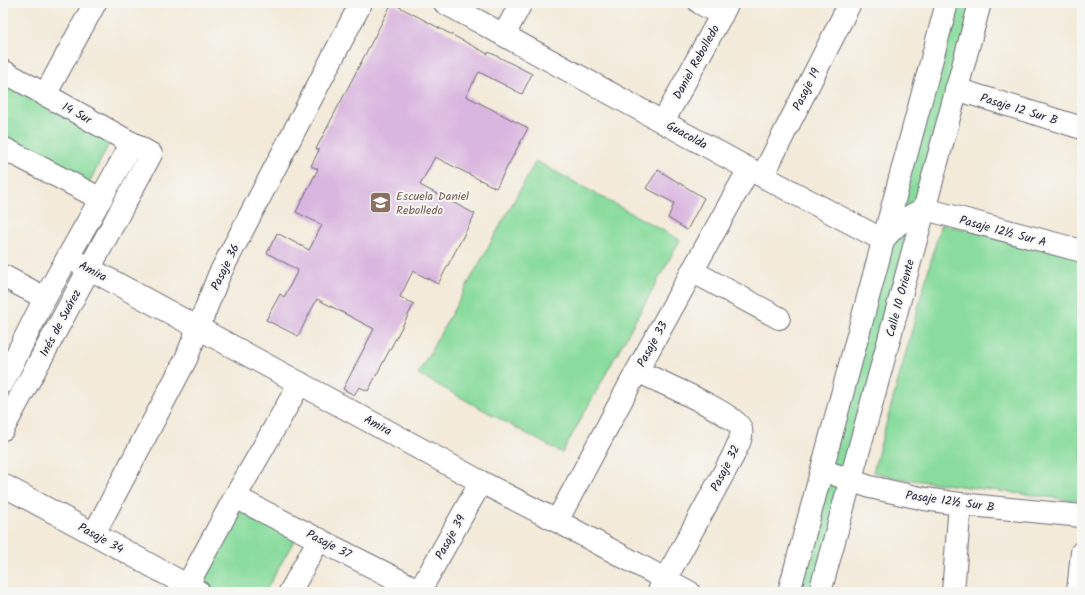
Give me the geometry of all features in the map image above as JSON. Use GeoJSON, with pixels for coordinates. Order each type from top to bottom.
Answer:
{"type":"FeatureCollection","features":[{"type":"Feature","properties":{"kind":"street"},"geometry":{"type":"LineString","coordinates":[[45,95],[95,3]]}},
{"type":"Feature","properties":{"kind":"street","name":"Pasaje 36"},"geometry":{"type":"LineString","coordinates":[[94,534],[186,359],[200,328],[219,275],[361,3]]}},
{"type":"Feature","properties":{"kind":"street","name":"Guacolda"},"geometry":{"type":"LineString","coordinates":[[445,3],[884,240]]}},
{"type":"Feature","properties":{"kind":"street"},"geometry":{"type":"LineString","coordinates":[[504,35],[521,3]]}},
{"type":"Feature","properties":{"kind":"street"},"geometry":{"type":"LineString","coordinates":[[700,3],[725,9]]}},
{"type":"Feature","properties":{"kind":"street","name":"Pasaje 19"},"geometry":{"type":"LineString","coordinates":[[756,172],[850,3]]}},
{"type":"Feature","properties":{"kind":"street"},"geometry":{"type":"LineString","coordinates":[[788,592],[947,3]]}},
{"type":"Feature","properties":{"kind":"street","name":"Calle 10 Oriente"},"geometry":{"type":"LineString","coordinates":[[820,592],[980,3]]}},
{"type":"Feature","properties":{"kind":"street","name":"Daniel Rebolledo"},"geometry":{"type":"LineString","coordinates":[[664,122],[725,9]]}},
{"type":"Feature","properties":{"kind":"street","name":"14 Sur"},"geometry":{"type":"LineString","coordinates":[[3,71],[151,154]]}},
{"type":"Feature","properties":{"kind":"street","name":"Pasaje 12 Sur B"},"geometry":{"type":"LineString","coordinates":[[956,89],[1082,128]]}},
{"type":"Feature","properties":{"kind":"street","name":"Inés de Suárez"},"geometry":{"type":"LineString","coordinates":[[3,382],[45,298],[132,143]]}},
{"type":"Feature","properties":{"kind":"street"},"geometry":{"type":"LineString","coordinates":[[3,148],[101,199]]}},
{"type":"Feature","properties":{"kind":"street","name":"Inés de Suárez"},"geometry":{"type":"LineString","coordinates":[[3,429],[151,154]]}},
{"type":"Feature","properties":{"kind":"street","name":"Pasaje 33"},"geometry":{"type":"LineString","coordinates":[[557,521],[692,271],[756,172]]}},
{"type":"Feature","properties":{"kind":"street"},"geometry":{"type":"LineString","coordinates":[[884,240],[894,227],[905,219],[925,209]]}},
{"type":"Feature","properties":{"kind":"street","name":"Pasaje 12½ Sur A"},"geometry":{"type":"LineString","coordinates":[[925,209],[1082,251]]}},
{"type":"Feature","properties":{"kind":"street","name":"Amira"},"geometry":{"type":"LineString","coordinates":[[68,257],[481,482],[557,521],[662,586],[689,592]]}},
{"type":"Feature","properties":{"kind":"street"},"geometry":{"type":"LineString","coordinates":[[692,271],[779,318]]}},
{"type":"Feature","properties":{"kind":"street"},"geometry":{"type":"LineString","coordinates":[[3,276],[45,298]]}},
{"type":"Feature","properties":{"kind":"street","name":"Pasaje 32"},"geometry":{"type":"LineString","coordinates":[[637,371],[712,407],[737,422],[741,428],[741,435],[733,456],[662,586]]}},
{"type":"Feature","properties":{"kind":"street"},"geometry":{"type":"LineString","coordinates":[[193,589],[235,497],[300,383]]}},
{"type":"Feature","properties":{"kind":"street","name":"Pasaje 12½ Sur B"},"geometry":{"type":"LineString","coordinates":[[822,470],[870,487],[902,495],[960,504],[1082,516]]}},
{"type":"Feature","properties":{"kind":"street","name":"Pasaje 39"},"geometry":{"type":"LineString","coordinates":[[421,592],[481,482]]}},
{"type":"Feature","properties":{"kind":"street","name":"Pasaje 34"},"geometry":{"type":"LineString","coordinates":[[3,485],[193,589]]}},
{"type":"Feature","properties":{"kind":"street","name":"Pasaje 37"},"geometry":{"type":"LineString","coordinates":[[235,497],[421,592]]}},
{"type":"Feature","properties":{"kind":"street"},"geometry":{"type":"LineString","coordinates":[[953,592],[960,504]]}},
{"type":"Feature","properties":{"kind":"street"},"geometry":{"type":"LineString","coordinates":[[290,592],[319,540]]}},
{"type":"Feature","properties":{"kind":"street"},"geometry":{"type":"LineString","coordinates":[[1078,592],[1082,552]]}},
{"type":"Feature","properties":{"kind":"green space"},"geometry":{"type":"Polygon","coordinates":[[[952,3],[978,3],[814,592],[792,592],[952,3]]]}},
{"type":"Feature","properties":{"kind":"green space"},"geometry":{"type":"Polygon","coordinates":[[[3,81],[110,142],[88,185],[3,141],[3,81]]]}},
{"type":"Feature","properties":{"kind":"green space"},"geometry":{"type":"Polygon","coordinates":[[[536,161],[680,240],[562,453],[418,374],[536,161]]]}},
{"type":"Feature","properties":{"kind":"green space"},"geometry":{"type":"Polygon","coordinates":[[[941,224],[1082,257],[1082,475],[1079,501],[897,478],[873,472],[941,224]]]}},
{"type":"Feature","properties":{"kind":"green space"},"geometry":{"type":"Polygon","coordinates":[[[234,503],[296,537],[265,592],[215,592],[192,579],[234,503]]]}},
{"type":"Feature","properties":{"kind":"building","name":"Escuela Daniel Rebolledo"},"geometry":{"type":"Polygon","coordinates":[[[392,3],[488,54],[489,52],[532,74],[522,94],[479,72],[466,96],[528,128],[496,188],[435,157],[420,185],[475,214],[438,284],[413,271],[400,297],[414,304],[368,391],[359,387],[354,395],[343,389],[374,329],[317,299],[298,336],[266,320],[280,294],[284,297],[298,270],[267,253],[277,233],[309,250],[322,225],[296,212],[318,169],[311,166],[319,150],[316,149],[392,3]]]}},
{"type":"Feature","properties":{"kind":"building"},"geometry":{"type":"Polygon","coordinates":[[[658,170],[704,198],[687,230],[668,218],[674,203],[646,188],[658,170]]]}},
{"type":"Feature","properties":{"kind":"place","name":"Escuela Daniel Rebolledo"},"geometry":{"type":"Point","coordinates":[380,203]}}]}
